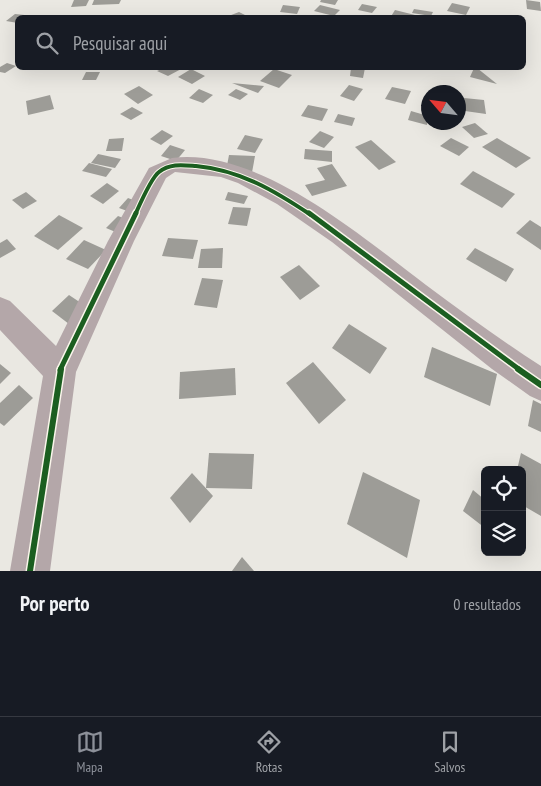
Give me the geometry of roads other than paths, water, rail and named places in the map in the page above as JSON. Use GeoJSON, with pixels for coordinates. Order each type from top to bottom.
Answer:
{"type":"FeatureCollection","features":[{"type":"Feature","properties":{"kind":"street"},"geometry":{"type":"LineString","coordinates":[[30,571],[60,371],[121,241],[157,173],[167,167],[175,165],[216,169],[244,176],[302,208],[337,232],[494,354],[541,385]]}},
{"type":"Feature","properties":{"kind":"street"},"geometry":{"type":"LineString","coordinates":[[0,310],[60,371]]}}]}
